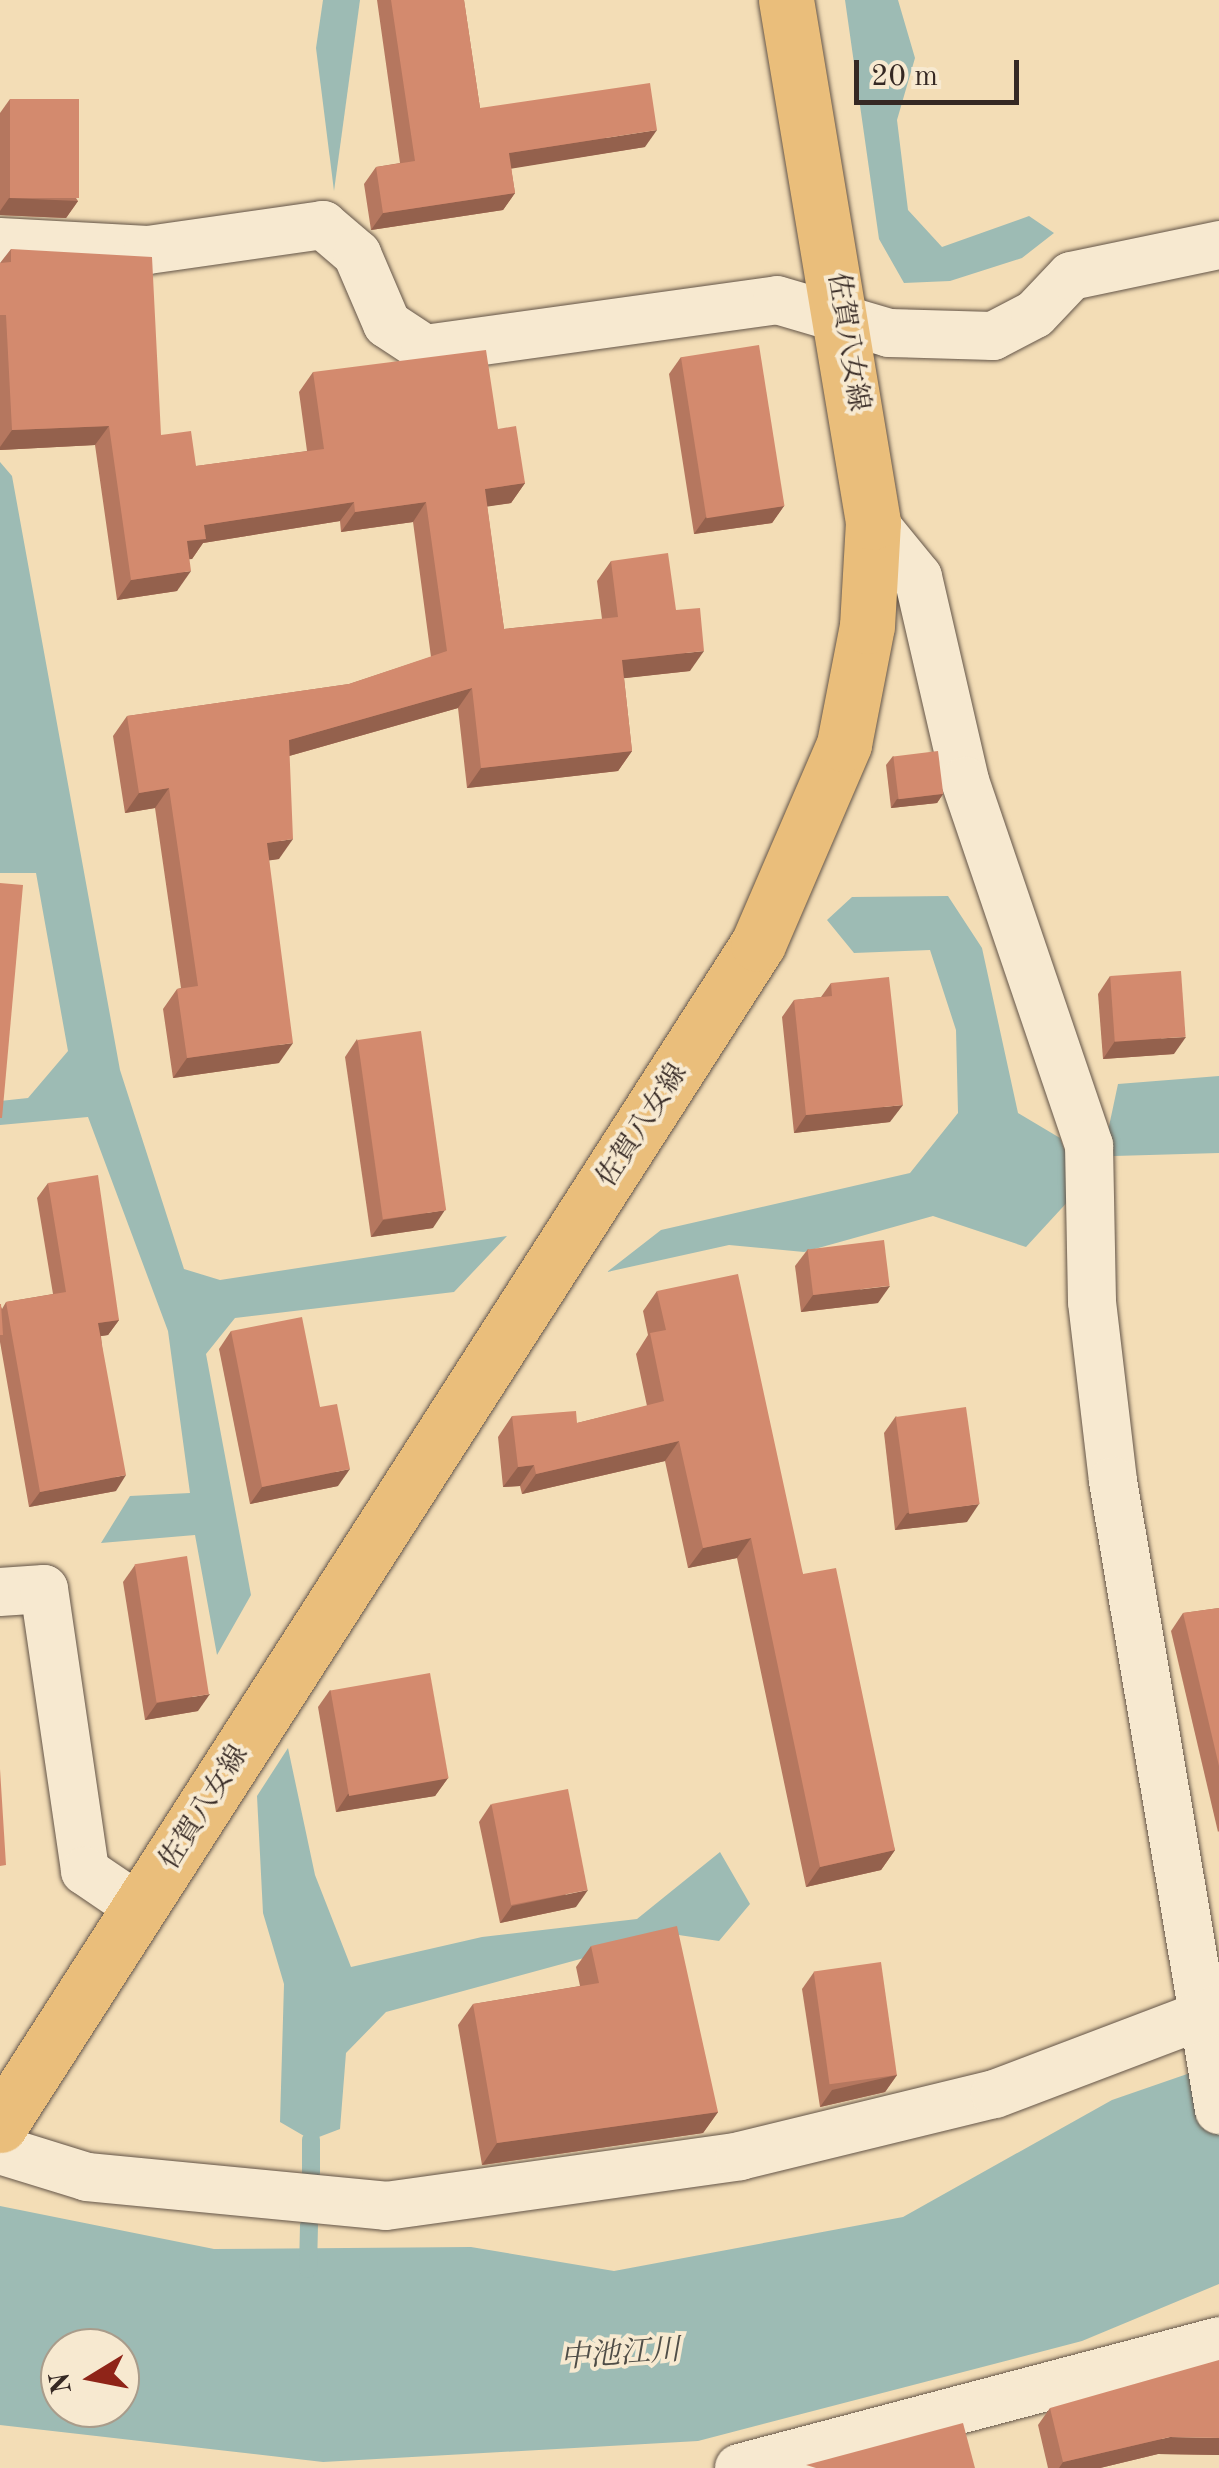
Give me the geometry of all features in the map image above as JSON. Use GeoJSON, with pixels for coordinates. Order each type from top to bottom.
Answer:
{"type":"FeatureCollection","features":[{"type":"Feature","properties":{"kind":"main road","name":"佐賀八女線"},"geometry":{"type":"LineString","coordinates":[[0,2124],[758,944],[844,744],[868,626],[873,522],[845,320],[786,0]]}},
{"type":"Feature","properties":{"kind":"street"},"geometry":{"type":"LineString","coordinates":[[0,242],[148,250],[323,225],[357,254],[387,324],[425,349],[777,300],[888,333],[994,336],[1036,314],[1070,276],[1219,245]]}},
{"type":"Feature","properties":{"kind":"street"},"geometry":{"type":"LineString","coordinates":[[873,522],[918,577],[964,780],[1091,1157],[1092,1302],[1113,1481],[1212,2011],[1219,2110]]}},
{"type":"Feature","properties":{"kind":"street"},"geometry":{"type":"LineString","coordinates":[[0,1592],[44,1589],[85,1871],[141,1909]]}},
{"type":"Feature","properties":{"kind":"street"},"geometry":{"type":"LineString","coordinates":[[0,2150],[86,2177],[386,2206],[758,2152],[994,2094],[1212,2011]]}},
{"type":"Feature","properties":{"kind":"street"},"geometry":{"type":"LineString","coordinates":[[739,2468],[1219,2341]]}},
{"type":"Feature","properties":{"kind":"water"},"geometry":{"type":"Polygon","coordinates":[[[323,0],[360,0],[334,191],[316,48],[323,0]]]}},
{"type":"Feature","properties":{"kind":"water"},"geometry":{"type":"Polygon","coordinates":[[[845,0],[898,0],[915,58],[897,120],[908,210],[942,247],[1029,216],[1054,233],[1022,258],[950,281],[904,283],[879,239],[845,0]]]}},
{"type":"Feature","properties":{"kind":"water"},"geometry":{"type":"Polygon","coordinates":[[[0,462],[12,476],[120,1070],[184,1269],[220,1280],[507,1236],[454,1292],[235,1318],[206,1354],[251,1595],[217,1655],[195,1535],[101,1543],[130,1496],[190,1493],[168,1331],[88,1117],[0,1125],[0,1101],[28,1098],[68,1051],[36,873],[0,873],[0,462]]]}},
{"type":"Feature","properties":{"kind":"water"},"geometry":{"type":"Polygon","coordinates":[[[948,896],[982,948],[1018,1113],[1060,1138],[1067,1157],[1105,1145],[1118,1084],[1219,1076],[1219,1153],[1114,1156],[1070,1171],[1072,1197],[1026,1247],[933,1216],[804,1252],[729,1245],[607,1272],[661,1230],[910,1173],[958,1113],[956,1030],[930,950],[854,953],[827,920],[852,897],[948,896]]]}},
{"type":"Feature","properties":{"kind":"water"},"geometry":{"type":"Polygon","coordinates":[[[288,1748],[315,1875],[351,1967],[482,1937],[637,1919],[720,1852],[750,1904],[719,1941],[672,1934],[386,2012],[346,2053],[340,2129],[311,2140],[280,2122],[284,1984],[263,1913],[257,1796],[288,1748]]]}},
{"type":"Feature","properties":{"kind":"water","name":"中池江川"},"geometry":{"type":"Polygon","coordinates":[[[1219,2063],[1219,2284],[1082,2341],[698,2441],[323,2462],[0,2425],[0,2206],[214,2249],[471,2247],[614,2271],[903,2217],[1112,2100],[1219,2063]]]}},
{"type":"Feature","properties":{"kind":"building"},"geometry":{"type":"Polygon","coordinates":[[[391,0],[464,0],[480,108],[650,83],[657,130],[509,153],[515,193],[383,213],[376,167],[415,161],[391,0]]]}},
{"type":"Feature","properties":{"kind":"building"},"geometry":{"type":"Polygon","coordinates":[[[10,99],[79,99],[79,198],[10,198],[10,99]]]}},
{"type":"Feature","properties":{"kind":"building"},"geometry":{"type":"Polygon","coordinates":[[[11,249],[152,257],[161,435],[191,431],[196,466],[324,449],[313,372],[486,350],[498,429],[516,426],[525,483],[485,489],[504,629],[618,617],[611,561],[668,553],[676,610],[700,608],[704,651],[622,660],[632,751],[481,768],[472,688],[289,740],[293,839],[267,843],[293,1043],[187,1058],[177,989],[198,986],[169,788],[139,793],[127,716],[349,684],[447,651],[426,502],[355,512],[354,502],[204,525],[206,539],[187,541],[191,571],[131,580],[109,426],[12,430],[6,315],[0,315],[0,263],[11,262],[11,249]]]}},
{"type":"Feature","properties":{"kind":"building"},"geometry":{"type":"Polygon","coordinates":[[[759,345],[784,506],[706,518],[681,357],[759,345]]]}},
{"type":"Feature","properties":{"kind":"building"},"geometry":{"type":"Polygon","coordinates":[[[938,751],[943,794],[899,799],[893,756],[938,751]]]}},
{"type":"Feature","properties":{"kind":"building"},"geometry":{"type":"Polygon","coordinates":[[[0,883],[23,885],[2,1118],[0,1118],[0,883]]]}},
{"type":"Feature","properties":{"kind":"building"},"geometry":{"type":"Polygon","coordinates":[[[1181,971],[1186,1037],[1115,1042],[1110,976],[1181,971]]]}},
{"type":"Feature","properties":{"kind":"building"},"geometry":{"type":"Polygon","coordinates":[[[889,977],[903,1105],[806,1115],[794,1000],[832,996],[831,983],[889,977]]]}},
{"type":"Feature","properties":{"kind":"building"},"geometry":{"type":"Polygon","coordinates":[[[421,1031],[446,1210],[383,1219],[358,1040],[421,1031]]]}},
{"type":"Feature","properties":{"kind":"building"},"geometry":{"type":"Polygon","coordinates":[[[98,1175],[119,1320],[98,1323],[126,1475],[40,1492],[6,1302],[66,1292],[48,1183],[98,1175]]]}},
{"type":"Feature","properties":{"kind":"building"},"geometry":{"type":"Polygon","coordinates":[[[884,1240],[890,1286],[813,1295],[808,1249],[884,1240]]]}},
{"type":"Feature","properties":{"kind":"building"},"geometry":{"type":"Polygon","coordinates":[[[738,1274],[803,1574],[836,1568],[895,1850],[820,1867],[751,1538],[703,1548],[679,1441],[536,1474],[534,1465],[518,1467],[512,1416],[576,1411],[577,1423],[664,1401],[650,1333],[666,1330],[657,1291],[738,1274]]]}},
{"type":"Feature","properties":{"kind":"building"},"geometry":{"type":"Polygon","coordinates":[[[302,1317],[320,1407],[337,1404],[350,1469],[262,1487],[231,1331],[302,1317]]]}},
{"type":"Feature","properties":{"kind":"building"},"geometry":{"type":"Polygon","coordinates":[[[966,1407],[980,1504],[909,1514],[896,1417],[966,1407]]]}},
{"type":"Feature","properties":{"kind":"building"},"geometry":{"type":"Polygon","coordinates":[[[187,1556],[209,1694],[157,1703],[135,1564],[187,1556]]]}},
{"type":"Feature","properties":{"kind":"building"},"geometry":{"type":"Polygon","coordinates":[[[1219,1608],[1219,1766],[1183,1613],[1219,1608]]]}},
{"type":"Feature","properties":{"kind":"building"},"geometry":{"type":"Polygon","coordinates":[[[430,1673],[449,1778],[349,1796],[331,1691],[430,1673]]]}},
{"type":"Feature","properties":{"kind":"building"},"geometry":{"type":"Polygon","coordinates":[[[0,1769],[6,1865],[0,1866],[0,1769]]]}},
{"type":"Feature","properties":{"kind":"building"},"geometry":{"type":"Polygon","coordinates":[[[568,1789],[588,1890],[511,1905],[491,1804],[568,1789]]]}},
{"type":"Feature","properties":{"kind":"building"},"geometry":{"type":"Polygon","coordinates":[[[677,1926],[718,2112],[497,2143],[473,2004],[599,1983],[591,1946],[677,1926]]]}},
{"type":"Feature","properties":{"kind":"building"},"geometry":{"type":"Polygon","coordinates":[[[881,1962],[897,2075],[830,2084],[814,1971],[881,1962]]]}},
{"type":"Feature","properties":{"kind":"building"},"geometry":{"type":"Polygon","coordinates":[[[1219,2360],[1219,2438],[1170,2437],[1063,2462],[1050,2408],[1219,2360]]]}},
{"type":"Feature","properties":{"kind":"building"},"geometry":{"type":"Polygon","coordinates":[[[963,2423],[975,2468],[806,2465],[963,2423]]]}},
{"type":"Feature","properties":{"kind":"waterway"},"geometry":{"type":"LineString","coordinates":[[311,2140],[311,2173]]}},
{"type":"Feature","properties":{"kind":"waterway"},"geometry":{"type":"LineString","coordinates":[[308,2269],[309,2225]]}}]}
